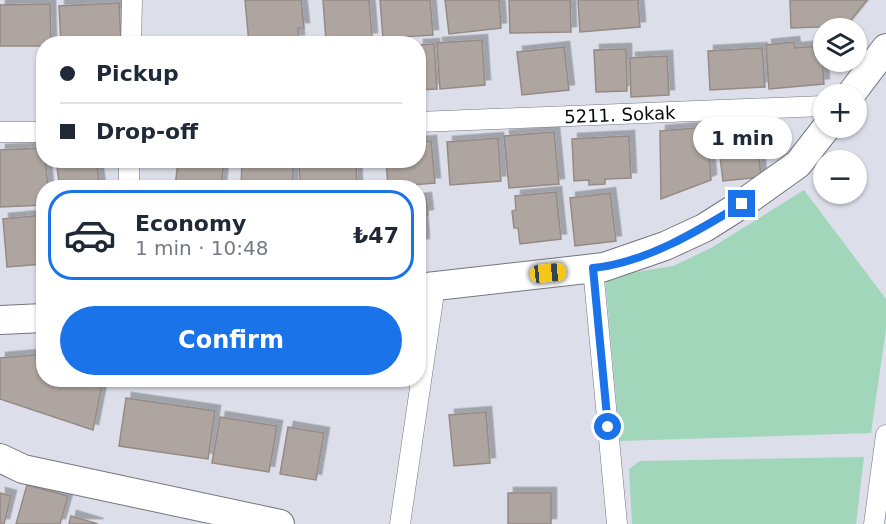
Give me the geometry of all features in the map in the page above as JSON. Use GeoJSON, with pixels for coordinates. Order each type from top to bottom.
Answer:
{"type":"FeatureCollection","features":[{"type":"Feature","properties":{"kind":"street"},"geometry":{"type":"LineString","coordinates":[[131,36],[132,0]]}},
{"type":"Feature","properties":{"kind":"street"},"geometry":{"type":"LineString","coordinates":[[859,84],[886,48]]}},
{"type":"Feature","properties":{"kind":"street","name":"5211. Sokak"},"geometry":{"type":"LineString","coordinates":[[426,122],[813,106]]}},
{"type":"Feature","properties":{"kind":"street"},"geometry":{"type":"LineString","coordinates":[[0,132],[36,132]]}},
{"type":"Feature","properties":{"kind":"street"},"geometry":{"type":"LineString","coordinates":[[427,287],[604,267],[644,254],[704,228],[742,204],[798,164],[818,138]]}},
{"type":"Feature","properties":{"kind":"street"},"geometry":{"type":"LineString","coordinates":[[593,268],[617,524]]}},
{"type":"Feature","properties":{"kind":"street"},"geometry":{"type":"LineString","coordinates":[[0,320],[36,318]]}},
{"type":"Feature","properties":{"kind":"street"},"geometry":{"type":"LineString","coordinates":[[400,524],[416,387]]}},
{"type":"Feature","properties":{"kind":"street"},"geometry":{"type":"LineString","coordinates":[[874,524],[886,435]]}},
{"type":"Feature","properties":{"kind":"street"},"geometry":{"type":"LineString","coordinates":[[0,459],[23,469],[280,524]]}},
{"type":"Feature","properties":{"kind":"green space"},"geometry":{"type":"Polygon","coordinates":[[[804,190],[886,299],[886,329],[871,433],[620,441],[605,277],[673,266],[711,248],[804,190]]]}},
{"type":"Feature","properties":{"kind":"green space"},"geometry":{"type":"Polygon","coordinates":[[[864,457],[856,524],[632,524],[629,469],[640,461],[864,457]]]}},
{"type":"Feature","properties":{"kind":"building"},"geometry":{"type":"Polygon","coordinates":[[[245,0],[301,0],[304,28],[298,28],[299,36],[248,36],[245,0]]]}},
{"type":"Feature","properties":{"kind":"building"},"geometry":{"type":"Polygon","coordinates":[[[323,0],[369,0],[372,36],[326,36],[323,0]]]}},
{"type":"Feature","properties":{"kind":"building"},"geometry":{"type":"Polygon","coordinates":[[[380,0],[430,0],[433,35],[383,36],[380,0]]]}},
{"type":"Feature","properties":{"kind":"building"},"geometry":{"type":"Polygon","coordinates":[[[445,0],[499,0],[501,28],[449,34],[445,0]]]}},
{"type":"Feature","properties":{"kind":"building"},"geometry":{"type":"Polygon","coordinates":[[[509,0],[570,0],[571,32],[510,33],[509,0]]]}},
{"type":"Feature","properties":{"kind":"building"},"geometry":{"type":"Polygon","coordinates":[[[578,0],[638,0],[640,27],[580,32],[578,0]]]}},
{"type":"Feature","properties":{"kind":"building"},"geometry":{"type":"Polygon","coordinates":[[[790,0],[867,0],[852,18],[813,18],[813,27],[791,28],[790,0]]]}},
{"type":"Feature","properties":{"kind":"building"},"geometry":{"type":"Polygon","coordinates":[[[119,3],[121,36],[61,36],[59,6],[119,3]]]}},
{"type":"Feature","properties":{"kind":"building"},"geometry":{"type":"Polygon","coordinates":[[[50,4],[51,36],[36,36],[36,46],[0,46],[0,5],[50,4]]]}},
{"type":"Feature","properties":{"kind":"building"},"geometry":{"type":"Polygon","coordinates":[[[482,40],[485,85],[440,89],[437,43],[482,40]]]}},
{"type":"Feature","properties":{"kind":"building"},"geometry":{"type":"Polygon","coordinates":[[[794,42],[795,48],[813,47],[813,72],[823,72],[824,84],[769,89],[766,45],[794,42]]]}},
{"type":"Feature","properties":{"kind":"building"},"geometry":{"type":"Polygon","coordinates":[[[426,44],[434,44],[437,89],[426,90],[426,44]]]}},
{"type":"Feature","properties":{"kind":"building"},"geometry":{"type":"Polygon","coordinates":[[[564,47],[569,90],[522,95],[517,52],[564,47]]]}},
{"type":"Feature","properties":{"kind":"building"},"geometry":{"type":"Polygon","coordinates":[[[762,48],[765,87],[710,90],[708,51],[762,48]]]}},
{"type":"Feature","properties":{"kind":"building"},"geometry":{"type":"Polygon","coordinates":[[[626,49],[627,91],[596,92],[594,50],[626,49]]]}},
{"type":"Feature","properties":{"kind":"building"},"geometry":{"type":"Polygon","coordinates":[[[667,56],[669,95],[631,97],[630,58],[667,56]]]}},
{"type":"Feature","properties":{"kind":"building"},"geometry":{"type":"Polygon","coordinates":[[[707,127],[711,180],[661,199],[660,131],[707,127]]]}},
{"type":"Feature","properties":{"kind":"building"},"geometry":{"type":"Polygon","coordinates":[[[756,127],[761,177],[723,181],[717,132],[756,127]]]}},
{"type":"Feature","properties":{"kind":"building"},"geometry":{"type":"Polygon","coordinates":[[[554,132],[559,184],[509,188],[504,136],[554,132]]]}},
{"type":"Feature","properties":{"kind":"building"},"geometry":{"type":"Polygon","coordinates":[[[629,136],[631,178],[605,179],[605,184],[589,185],[589,180],[574,181],[572,139],[629,136]]]}},
{"type":"Feature","properties":{"kind":"building"},"geometry":{"type":"Polygon","coordinates":[[[498,138],[501,181],[450,185],[447,142],[498,138]]]}},
{"type":"Feature","properties":{"kind":"building"},"geometry":{"type":"Polygon","coordinates":[[[426,141],[431,141],[435,183],[426,184],[426,180],[387,180],[387,168],[426,168],[426,141]]]}},
{"type":"Feature","properties":{"kind":"building"},"geometry":{"type":"Polygon","coordinates":[[[36,148],[36,168],[46,168],[47,180],[36,180],[36,205],[0,207],[0,150],[36,148]]]}},
{"type":"Feature","properties":{"kind":"building"},"geometry":{"type":"Polygon","coordinates":[[[57,168],[97,168],[99,180],[59,180],[57,168]]]}},
{"type":"Feature","properties":{"kind":"building"},"geometry":{"type":"Polygon","coordinates":[[[177,168],[223,168],[222,180],[176,180],[177,168]]]}},
{"type":"Feature","properties":{"kind":"building"},"geometry":{"type":"Polygon","coordinates":[[[242,168],[293,168],[293,180],[241,180],[242,168]]]}},
{"type":"Feature","properties":{"kind":"building"},"geometry":{"type":"Polygon","coordinates":[[[299,168],[356,168],[357,180],[300,180],[299,168]]]}},
{"type":"Feature","properties":{"kind":"building"},"geometry":{"type":"Polygon","coordinates":[[[556,192],[561,239],[520,244],[518,228],[514,228],[512,211],[516,210],[515,196],[556,192]]]}},
{"type":"Feature","properties":{"kind":"building"},"geometry":{"type":"Polygon","coordinates":[[[610,193],[616,241],[575,246],[570,198],[610,193]]]}},
{"type":"Feature","properties":{"kind":"building"},"geometry":{"type":"Polygon","coordinates":[[[36,216],[36,265],[7,267],[3,219],[36,216]]]}},
{"type":"Feature","properties":{"kind":"building"},"geometry":{"type":"Polygon","coordinates":[[[36,355],[36,387],[102,387],[93,430],[0,399],[0,358],[36,355]]]}},
{"type":"Feature","properties":{"kind":"building"},"geometry":{"type":"Polygon","coordinates":[[[126,398],[215,411],[208,459],[119,446],[126,398]]]}},
{"type":"Feature","properties":{"kind":"building"},"geometry":{"type":"Polygon","coordinates":[[[486,412],[490,463],[454,466],[449,415],[486,412]]]}},
{"type":"Feature","properties":{"kind":"building"},"geometry":{"type":"Polygon","coordinates":[[[220,417],[277,426],[269,472],[212,463],[220,417]]]}},
{"type":"Feature","properties":{"kind":"building"},"geometry":{"type":"Polygon","coordinates":[[[288,427],[324,433],[316,480],[280,474],[288,427]]]}},
{"type":"Feature","properties":{"kind":"building"},"geometry":{"type":"Polygon","coordinates":[[[27,485],[68,496],[60,524],[16,524],[27,485]]]}},
{"type":"Feature","properties":{"kind":"building"},"geometry":{"type":"Polygon","coordinates":[[[0,493],[11,496],[4,524],[0,524],[0,493]]]}},
{"type":"Feature","properties":{"kind":"building"},"geometry":{"type":"Polygon","coordinates":[[[508,493],[551,493],[551,524],[508,524],[508,493]]]}},
{"type":"Feature","properties":{"kind":"building"},"geometry":{"type":"Polygon","coordinates":[[[71,516],[98,524],[69,524],[71,516]]]}},
{"type":"Feature","properties":{"kind":"route"},"geometry":{"type":"LineString","coordinates":[[608,427],[593,268],[619,263],[665,246],[704,228],[742,204]]}}]}
